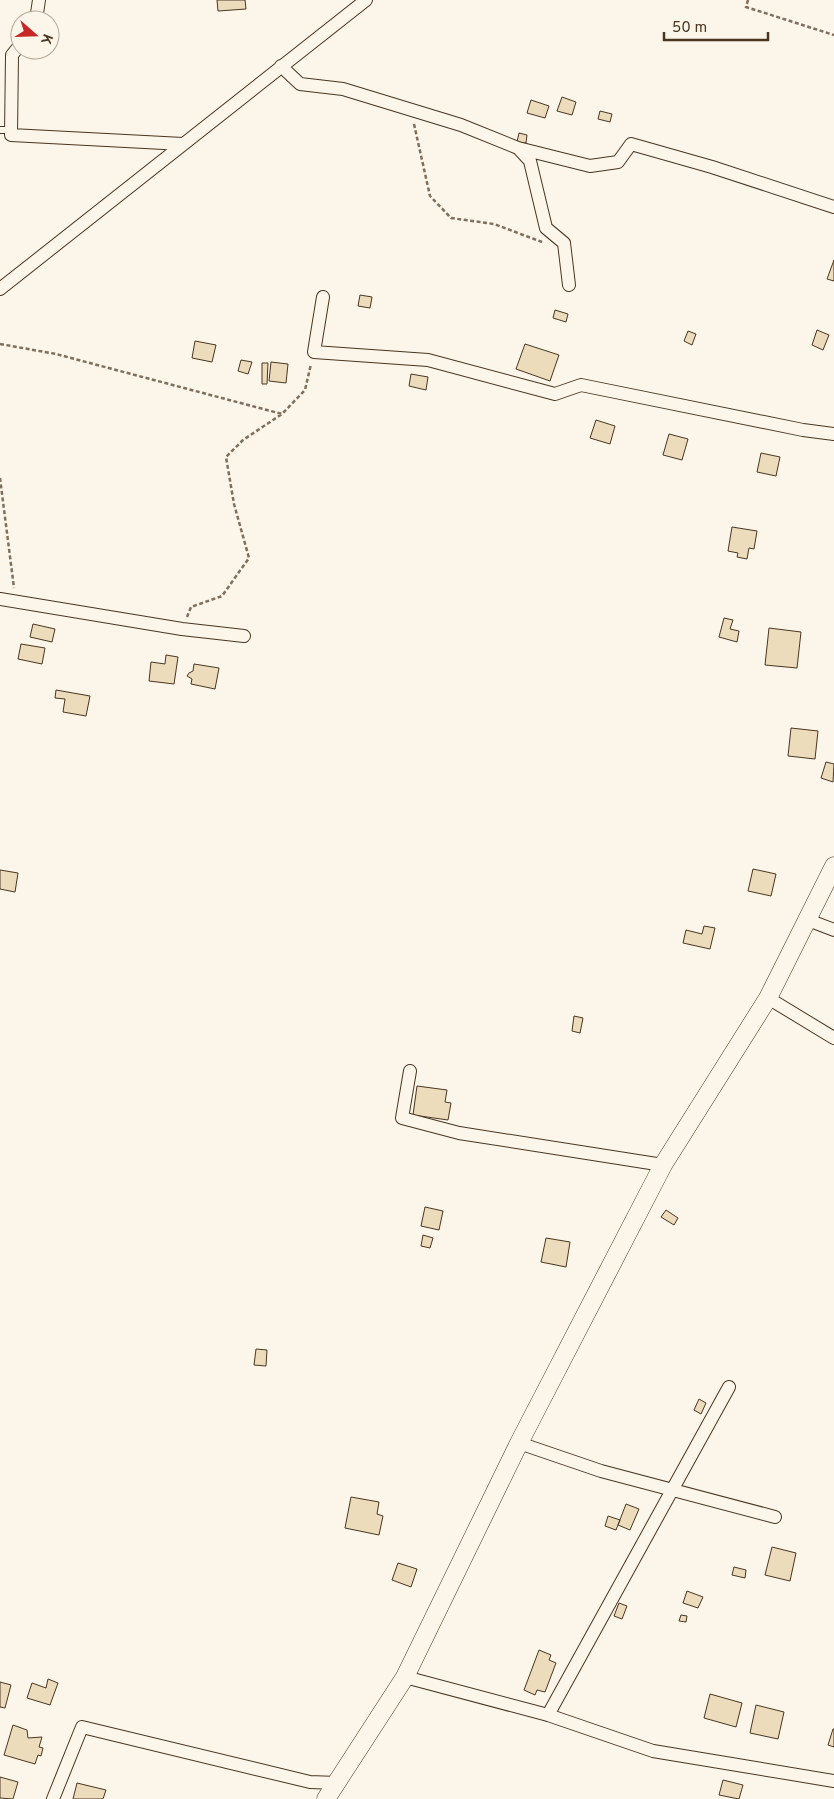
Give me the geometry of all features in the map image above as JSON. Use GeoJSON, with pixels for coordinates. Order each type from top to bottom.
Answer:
{"type":"FeatureCollection","features":[{"type":"Feature","properties":{"kind":"main road"},"geometry":{"type":"LineString","coordinates":[[326,1799],[405,1677],[519,1443],[663,1165],[768,998],[834,866]]}},
{"type":"Feature","properties":{"kind":"street"},"geometry":{"type":"LineString","coordinates":[[0,289],[366,0]]}},
{"type":"Feature","properties":{"kind":"street"},"geometry":{"type":"LineString","coordinates":[[12,60],[6,130],[11,135],[182,144]]}},
{"type":"Feature","properties":{"kind":"street"},"geometry":{"type":"LineString","coordinates":[[281,66],[300,84],[344,89],[461,126],[518,148],[590,166],[618,162],[631,144],[712,167],[834,206]]}},
{"type":"Feature","properties":{"kind":"street"},"geometry":{"type":"LineString","coordinates":[[518,148],[530,161],[546,228],[564,242],[569,285]]}},
{"type":"Feature","properties":{"kind":"street"},"geometry":{"type":"LineString","coordinates":[[323,297],[314,352],[428,360],[555,394],[581,385],[803,430],[834,434]]}},
{"type":"Feature","properties":{"kind":"street"},"geometry":{"type":"LineString","coordinates":[[0,599],[182,629],[244,636]]}},
{"type":"Feature","properties":{"kind":"street"},"geometry":{"type":"LineString","coordinates":[[808,920],[834,930]]}},
{"type":"Feature","properties":{"kind":"street"},"geometry":{"type":"LineString","coordinates":[[768,998],[834,1038]]}},
{"type":"Feature","properties":{"kind":"street"},"geometry":{"type":"LineString","coordinates":[[410,1071],[402,1118],[459,1134],[663,1165]]}},
{"type":"Feature","properties":{"kind":"street"},"geometry":{"type":"LineString","coordinates":[[548,1715],[729,1387]]}},
{"type":"Feature","properties":{"kind":"street"},"geometry":{"type":"LineString","coordinates":[[519,1443],[601,1471],[775,1517]]}},
{"type":"Feature","properties":{"kind":"street"},"geometry":{"type":"LineString","coordinates":[[405,1677],[548,1715],[653,1751],[834,1781]]}},
{"type":"Feature","properties":{"kind":"street"},"geometry":{"type":"LineString","coordinates":[[53,1799],[82,1727],[310,1782],[337,1783]]}},
{"type":"Feature","properties":{"kind":"path"},"geometry":{"type":"LineString","coordinates":[[748,0],[746,7],[834,35]]}},
{"type":"Feature","properties":{"kind":"path"},"geometry":{"type":"LineString","coordinates":[[411,110],[430,196],[451,218],[494,224],[542,242],[564,242]]}},
{"type":"Feature","properties":{"kind":"path"},"geometry":{"type":"LineString","coordinates":[[0,344],[56,354],[282,414]]}},
{"type":"Feature","properties":{"kind":"path"},"geometry":{"type":"LineString","coordinates":[[182,629],[191,607],[222,596],[249,558],[234,504],[226,457],[243,440],[282,414],[305,390],[314,352]]}},
{"type":"Feature","properties":{"kind":"path"},"geometry":{"type":"LineString","coordinates":[[0,478],[16,601]]}},
{"type":"Feature","properties":{"kind":"building"},"geometry":{"type":"Polygon","coordinates":[[[217,0],[245,0],[246,9],[218,11],[217,0]]]}},
{"type":"Feature","properties":{"kind":"building"},"geometry":{"type":"Polygon","coordinates":[[[562,97],[576,102],[572,115],[557,111],[562,97]]]}},
{"type":"Feature","properties":{"kind":"building"},"geometry":{"type":"Polygon","coordinates":[[[531,100],[549,106],[545,118],[527,113],[531,100]]]}},
{"type":"Feature","properties":{"kind":"building"},"geometry":{"type":"Polygon","coordinates":[[[600,111],[612,114],[610,122],[598,119],[600,111]]]}},
{"type":"Feature","properties":{"kind":"building"},"geometry":{"type":"Polygon","coordinates":[[[519,133],[527,135],[526,143],[517,142],[519,133]]]}},
{"type":"Feature","properties":{"kind":"building"},"geometry":{"type":"Polygon","coordinates":[[[834,260],[834,281],[827,279],[834,260]]]}},
{"type":"Feature","properties":{"kind":"building"},"geometry":{"type":"Polygon","coordinates":[[[360,295],[372,297],[370,308],[358,306],[360,295]]]}},
{"type":"Feature","properties":{"kind":"building"},"geometry":{"type":"Polygon","coordinates":[[[555,310],[568,314],[566,322],[553,318],[555,310]]]}},
{"type":"Feature","properties":{"kind":"building"},"geometry":{"type":"Polygon","coordinates":[[[817,330],[829,335],[823,350],[812,345],[817,330]]]}},
{"type":"Feature","properties":{"kind":"building"},"geometry":{"type":"Polygon","coordinates":[[[688,331],[696,334],[692,345],[684,341],[688,331]]]}},
{"type":"Feature","properties":{"kind":"building"},"geometry":{"type":"Polygon","coordinates":[[[195,341],[216,345],[212,362],[192,358],[195,341]]]}},
{"type":"Feature","properties":{"kind":"building"},"geometry":{"type":"Polygon","coordinates":[[[525,344],[559,355],[550,381],[516,369],[525,344]]]}},
{"type":"Feature","properties":{"kind":"building"},"geometry":{"type":"Polygon","coordinates":[[[241,360],[252,362],[248,374],[238,371],[241,360]]]}},
{"type":"Feature","properties":{"kind":"building"},"geometry":{"type":"Polygon","coordinates":[[[271,362],[288,364],[286,383],[269,381],[271,362]]]}},
{"type":"Feature","properties":{"kind":"building"},"geometry":{"type":"Polygon","coordinates":[[[262,363],[268,363],[267,384],[262,384],[262,363]]]}},
{"type":"Feature","properties":{"kind":"building"},"geometry":{"type":"Polygon","coordinates":[[[411,374],[428,377],[426,390],[409,386],[411,374]]]}},
{"type":"Feature","properties":{"kind":"building"},"geometry":{"type":"Polygon","coordinates":[[[596,420],[615,426],[610,444],[590,438],[596,420]]]}},
{"type":"Feature","properties":{"kind":"building"},"geometry":{"type":"Polygon","coordinates":[[[669,434],[688,439],[682,460],[663,455],[669,434]]]}},
{"type":"Feature","properties":{"kind":"building"},"geometry":{"type":"Polygon","coordinates":[[[761,453],[780,457],[776,476],[757,472],[761,453]]]}},
{"type":"Feature","properties":{"kind":"building"},"geometry":{"type":"Polygon","coordinates":[[[732,527],[757,531],[754,549],[749,548],[747,559],[737,557],[738,553],[728,551],[732,527]]]}},
{"type":"Feature","properties":{"kind":"building"},"geometry":{"type":"Polygon","coordinates":[[[724,618],[733,620],[730,629],[739,631],[737,642],[719,637],[724,618]]]}},
{"type":"Feature","properties":{"kind":"building"},"geometry":{"type":"Polygon","coordinates":[[[33,624],[55,629],[52,642],[30,637],[33,624]]]}},
{"type":"Feature","properties":{"kind":"building"},"geometry":{"type":"Polygon","coordinates":[[[769,628],[801,632],[797,668],[765,665],[769,628]]]}},
{"type":"Feature","properties":{"kind":"building"},"geometry":{"type":"Polygon","coordinates":[[[21,644],[45,648],[42,664],[18,659],[21,644]]]}},
{"type":"Feature","properties":{"kind":"building"},"geometry":{"type":"Polygon","coordinates":[[[166,655],[178,657],[174,684],[149,681],[151,662],[165,664],[166,655]]]}},
{"type":"Feature","properties":{"kind":"building"},"geometry":{"type":"Polygon","coordinates":[[[194,664],[219,668],[215,689],[191,684],[192,679],[187,676],[193,671],[194,664]]]}},
{"type":"Feature","properties":{"kind":"building"},"geometry":{"type":"Polygon","coordinates":[[[56,690],[90,696],[86,716],[63,712],[65,699],[55,698],[56,690]]]}},
{"type":"Feature","properties":{"kind":"building"},"geometry":{"type":"Polygon","coordinates":[[[791,728],[818,731],[815,759],[788,756],[791,728]]]}},
{"type":"Feature","properties":{"kind":"building"},"geometry":{"type":"Polygon","coordinates":[[[826,762],[834,764],[833,782],[821,778],[826,762]]]}},
{"type":"Feature","properties":{"kind":"building"},"geometry":{"type":"Polygon","coordinates":[[[753,869],[776,874],[771,896],[748,891],[753,869]]]}},
{"type":"Feature","properties":{"kind":"building"},"geometry":{"type":"Polygon","coordinates":[[[0,870],[18,873],[15,892],[0,889],[0,870]]]}},
{"type":"Feature","properties":{"kind":"building"},"geometry":{"type":"Polygon","coordinates":[[[704,926],[715,928],[710,949],[683,943],[686,930],[702,934],[704,926]]]}},
{"type":"Feature","properties":{"kind":"building"},"geometry":{"type":"Polygon","coordinates":[[[574,1016],[583,1018],[580,1033],[572,1031],[574,1016]]]}},
{"type":"Feature","properties":{"kind":"building"},"geometry":{"type":"Polygon","coordinates":[[[417,1086],[447,1090],[445,1102],[451,1103],[448,1120],[413,1115],[417,1086]]]}},
{"type":"Feature","properties":{"kind":"building"},"geometry":{"type":"Polygon","coordinates":[[[425,1207],[443,1211],[439,1230],[421,1226],[425,1207]]]}},
{"type":"Feature","properties":{"kind":"building"},"geometry":{"type":"Polygon","coordinates":[[[666,1210],[678,1218],[674,1225],[661,1217],[666,1210]]]}},
{"type":"Feature","properties":{"kind":"building"},"geometry":{"type":"Polygon","coordinates":[[[423,1235],[433,1238],[430,1248],[421,1246],[423,1235]]]}},
{"type":"Feature","properties":{"kind":"building"},"geometry":{"type":"Polygon","coordinates":[[[546,1238],[570,1242],[566,1267],[541,1262],[546,1238]]]}},
{"type":"Feature","properties":{"kind":"building"},"geometry":{"type":"Polygon","coordinates":[[[256,1349],[267,1350],[266,1366],[254,1365],[256,1349]]]}},
{"type":"Feature","properties":{"kind":"building"},"geometry":{"type":"Polygon","coordinates":[[[699,1399],[706,1403],[701,1414],[694,1410],[699,1399]]]}},
{"type":"Feature","properties":{"kind":"building"},"geometry":{"type":"Polygon","coordinates":[[[351,1497],[379,1502],[377,1514],[383,1516],[379,1535],[345,1528],[351,1497]]]}},
{"type":"Feature","properties":{"kind":"building"},"geometry":{"type":"Polygon","coordinates":[[[626,1504],[639,1509],[630,1530],[618,1525],[626,1504]]]}},
{"type":"Feature","properties":{"kind":"building"},"geometry":{"type":"Polygon","coordinates":[[[608,1516],[620,1520],[616,1530],[605,1526],[608,1516]]]}},
{"type":"Feature","properties":{"kind":"building"},"geometry":{"type":"Polygon","coordinates":[[[772,1547],[796,1553],[790,1581],[765,1575],[772,1547]]]}},
{"type":"Feature","properties":{"kind":"building"},"geometry":{"type":"Polygon","coordinates":[[[398,1563],[417,1569],[411,1587],[392,1580],[398,1563]]]}},
{"type":"Feature","properties":{"kind":"building"},"geometry":{"type":"Polygon","coordinates":[[[734,1567],[746,1570],[745,1578],[732,1575],[734,1567]]]}},
{"type":"Feature","properties":{"kind":"building"},"geometry":{"type":"Polygon","coordinates":[[[687,1591],[703,1597],[698,1608],[683,1603],[687,1591]]]}},
{"type":"Feature","properties":{"kind":"building"},"geometry":{"type":"Polygon","coordinates":[[[619,1603],[627,1606],[622,1619],[614,1616],[619,1603]]]}},
{"type":"Feature","properties":{"kind":"building"},"geometry":{"type":"Polygon","coordinates":[[[681,1615],[687,1616],[686,1622],[679,1621],[681,1615]]]}},
{"type":"Feature","properties":{"kind":"building"},"geometry":{"type":"Polygon","coordinates":[[[539,1650],[551,1655],[549,1660],[556,1663],[545,1692],[537,1690],[535,1695],[524,1690],[539,1650]]]}},
{"type":"Feature","properties":{"kind":"building"},"geometry":{"type":"Polygon","coordinates":[[[48,1679],[58,1683],[50,1705],[27,1698],[32,1683],[46,1688],[48,1679]]]}},
{"type":"Feature","properties":{"kind":"building"},"geometry":{"type":"Polygon","coordinates":[[[0,1682],[11,1685],[5,1708],[0,1707],[0,1682]]]}},
{"type":"Feature","properties":{"kind":"building"},"geometry":{"type":"Polygon","coordinates":[[[710,1694],[742,1703],[736,1727],[704,1718],[710,1694]]]}},
{"type":"Feature","properties":{"kind":"building"},"geometry":{"type":"Polygon","coordinates":[[[756,1705],[784,1712],[778,1739],[750,1733],[756,1705]]]}},
{"type":"Feature","properties":{"kind":"building"},"geometry":{"type":"Polygon","coordinates":[[[13,1725],[27,1730],[28,1738],[42,1737],[39,1747],[43,1748],[41,1756],[38,1755],[35,1764],[4,1755],[13,1725]]]}},
{"type":"Feature","properties":{"kind":"building"},"geometry":{"type":"Polygon","coordinates":[[[834,1729],[834,1747],[828,1745],[834,1729]]]}},
{"type":"Feature","properties":{"kind":"building"},"geometry":{"type":"Polygon","coordinates":[[[0,1777],[18,1782],[13,1799],[0,1798],[0,1777]]]}},
{"type":"Feature","properties":{"kind":"building"},"geometry":{"type":"Polygon","coordinates":[[[723,1780],[743,1785],[739,1799],[719,1795],[723,1780]]]}},
{"type":"Feature","properties":{"kind":"building"},"geometry":{"type":"Polygon","coordinates":[[[77,1783],[106,1790],[103,1799],[73,1799],[77,1783]]]}}]}
